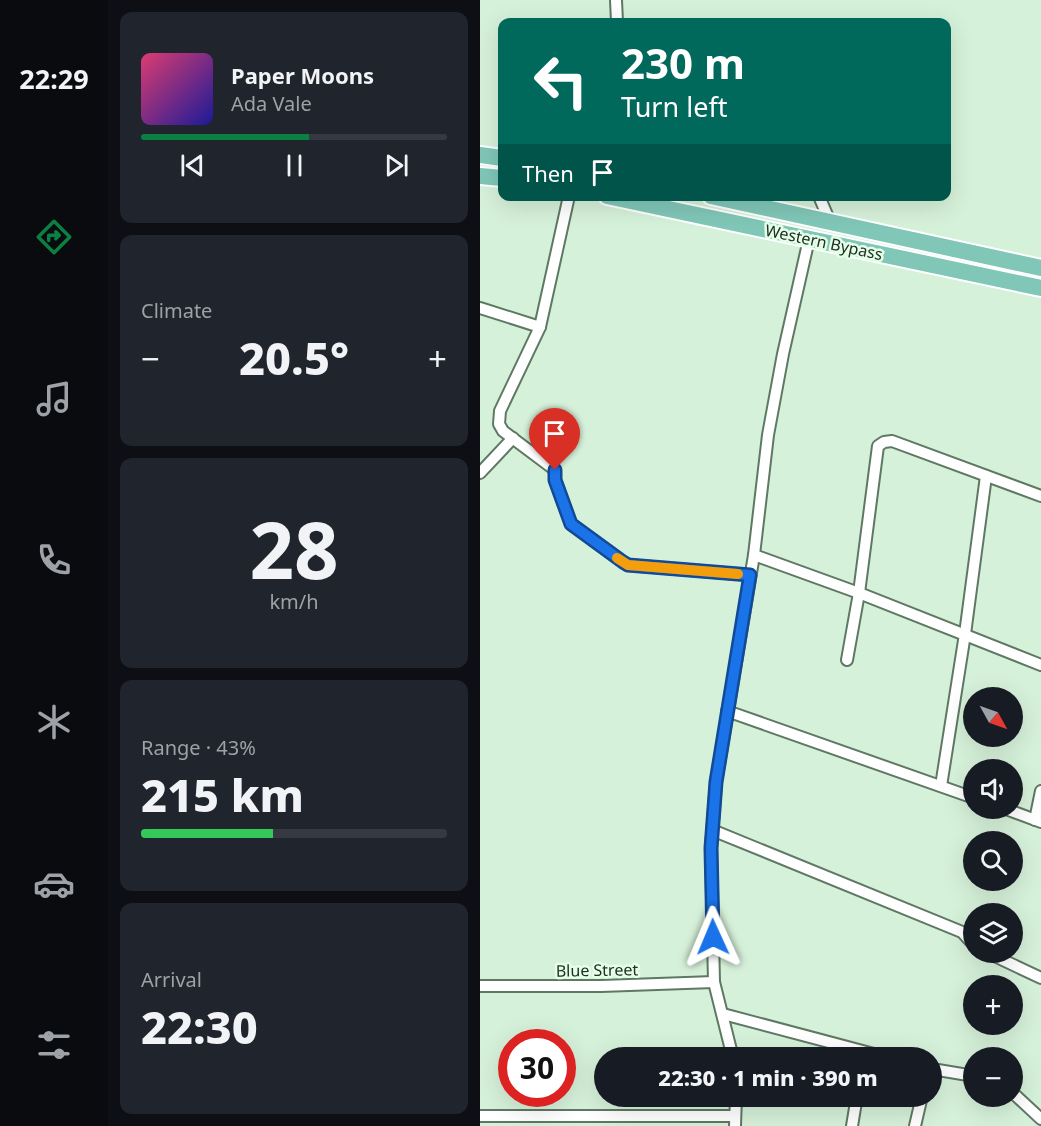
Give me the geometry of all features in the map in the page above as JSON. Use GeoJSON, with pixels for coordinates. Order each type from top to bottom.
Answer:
{"type":"FeatureCollection","features":[{"type":"Feature","properties":{"kind":"main road"},"geometry":{"type":"LineString","coordinates":[[480,155],[498,157]]}},
{"type":"Feature","properties":{"kind":"main road"},"geometry":{"type":"LineString","coordinates":[[480,176],[498,178]]}},
{"type":"Feature","properties":{"kind":"main road","name":"Western Bypass"},"geometry":{"type":"LineString","coordinates":[[630,201],[1041,288]]}},
{"type":"Feature","properties":{"kind":"main road","name":"Western Bypass"},"geometry":{"type":"LineString","coordinates":[[734,201],[1041,268]]}},
{"type":"Feature","properties":{"kind":"street"},"geometry":{"type":"LineString","coordinates":[[616,0],[617,18]]}},
{"type":"Feature","properties":{"kind":"street"},"geometry":{"type":"LineString","coordinates":[[568,201],[540,327],[500,411],[499,424],[503,431],[555,470],[555,480],[571,524],[623,562],[628,565],[750,575]]}},
{"type":"Feature","properties":{"kind":"street"},"geometry":{"type":"LineString","coordinates":[[821,201],[830,222]]}},
{"type":"Feature","properties":{"kind":"street"},"geometry":{"type":"LineString","coordinates":[[730,1047],[714,982],[712,830],[716,782],[754,555],[768,435],[783,354],[809,239]]}},
{"type":"Feature","properties":{"kind":"street"},"geometry":{"type":"LineString","coordinates":[[480,308],[540,327]]}},
{"type":"Feature","properties":{"kind":"street"},"geometry":{"type":"LineString","coordinates":[[480,472],[513,438]]}},
{"type":"Feature","properties":{"kind":"street"},"geometry":{"type":"LineString","coordinates":[[847,660],[859,593],[878,446],[892,441],[1041,496]]}},
{"type":"Feature","properties":{"kind":"street"},"geometry":{"type":"LineString","coordinates":[[941,786],[965,634],[986,476]]}},
{"type":"Feature","properties":{"kind":"street"},"geometry":{"type":"LineString","coordinates":[[754,555],[1041,664]]}},
{"type":"Feature","properties":{"kind":"street"},"geometry":{"type":"LineString","coordinates":[[727,711],[963,794]]}},
{"type":"Feature","properties":{"kind":"street"},"geometry":{"type":"LineString","coordinates":[[1023,815],[1038,821],[1041,791]]}},
{"type":"Feature","properties":{"kind":"street"},"geometry":{"type":"LineString","coordinates":[[712,830],[963,933]]}},
{"type":"Feature","properties":{"kind":"street"},"geometry":{"type":"LineString","coordinates":[[1009,963],[1041,978]]}},
{"type":"Feature","properties":{"kind":"street","name":"Blue Street"},"geometry":{"type":"LineString","coordinates":[[480,986],[601,986],[714,982]]}},
{"type":"Feature","properties":{"kind":"street"},"geometry":{"type":"LineString","coordinates":[[723,1014],[837,1047]]}},
{"type":"Feature","properties":{"kind":"street"},"geometry":{"type":"LineString","coordinates":[[942,1071],[963,1074]]}},
{"type":"Feature","properties":{"kind":"street"},"geometry":{"type":"LineString","coordinates":[[1023,1102],[1041,1119]]}},
{"type":"Feature","properties":{"kind":"street"},"geometry":{"type":"LineString","coordinates":[[852,1126],[855,1107]]}},
{"type":"Feature","properties":{"kind":"street"},"geometry":{"type":"LineString","coordinates":[[915,1126],[919,1107]]}},
{"type":"Feature","properties":{"kind":"street"},"geometry":{"type":"LineString","coordinates":[[480,1116],[735,1121]]}},
{"type":"Feature","properties":{"kind":"slow traffic"},"geometry":{"type":"LineString","coordinates":[[617,558],[628,565],[738,574]]}},
{"type":"Feature","properties":{"kind":"route"},"geometry":{"type":"LineString","coordinates":[[555,470],[555,480],[571,524],[628,565],[750,575],[716,782],[711,848],[713,937]]}}]}
